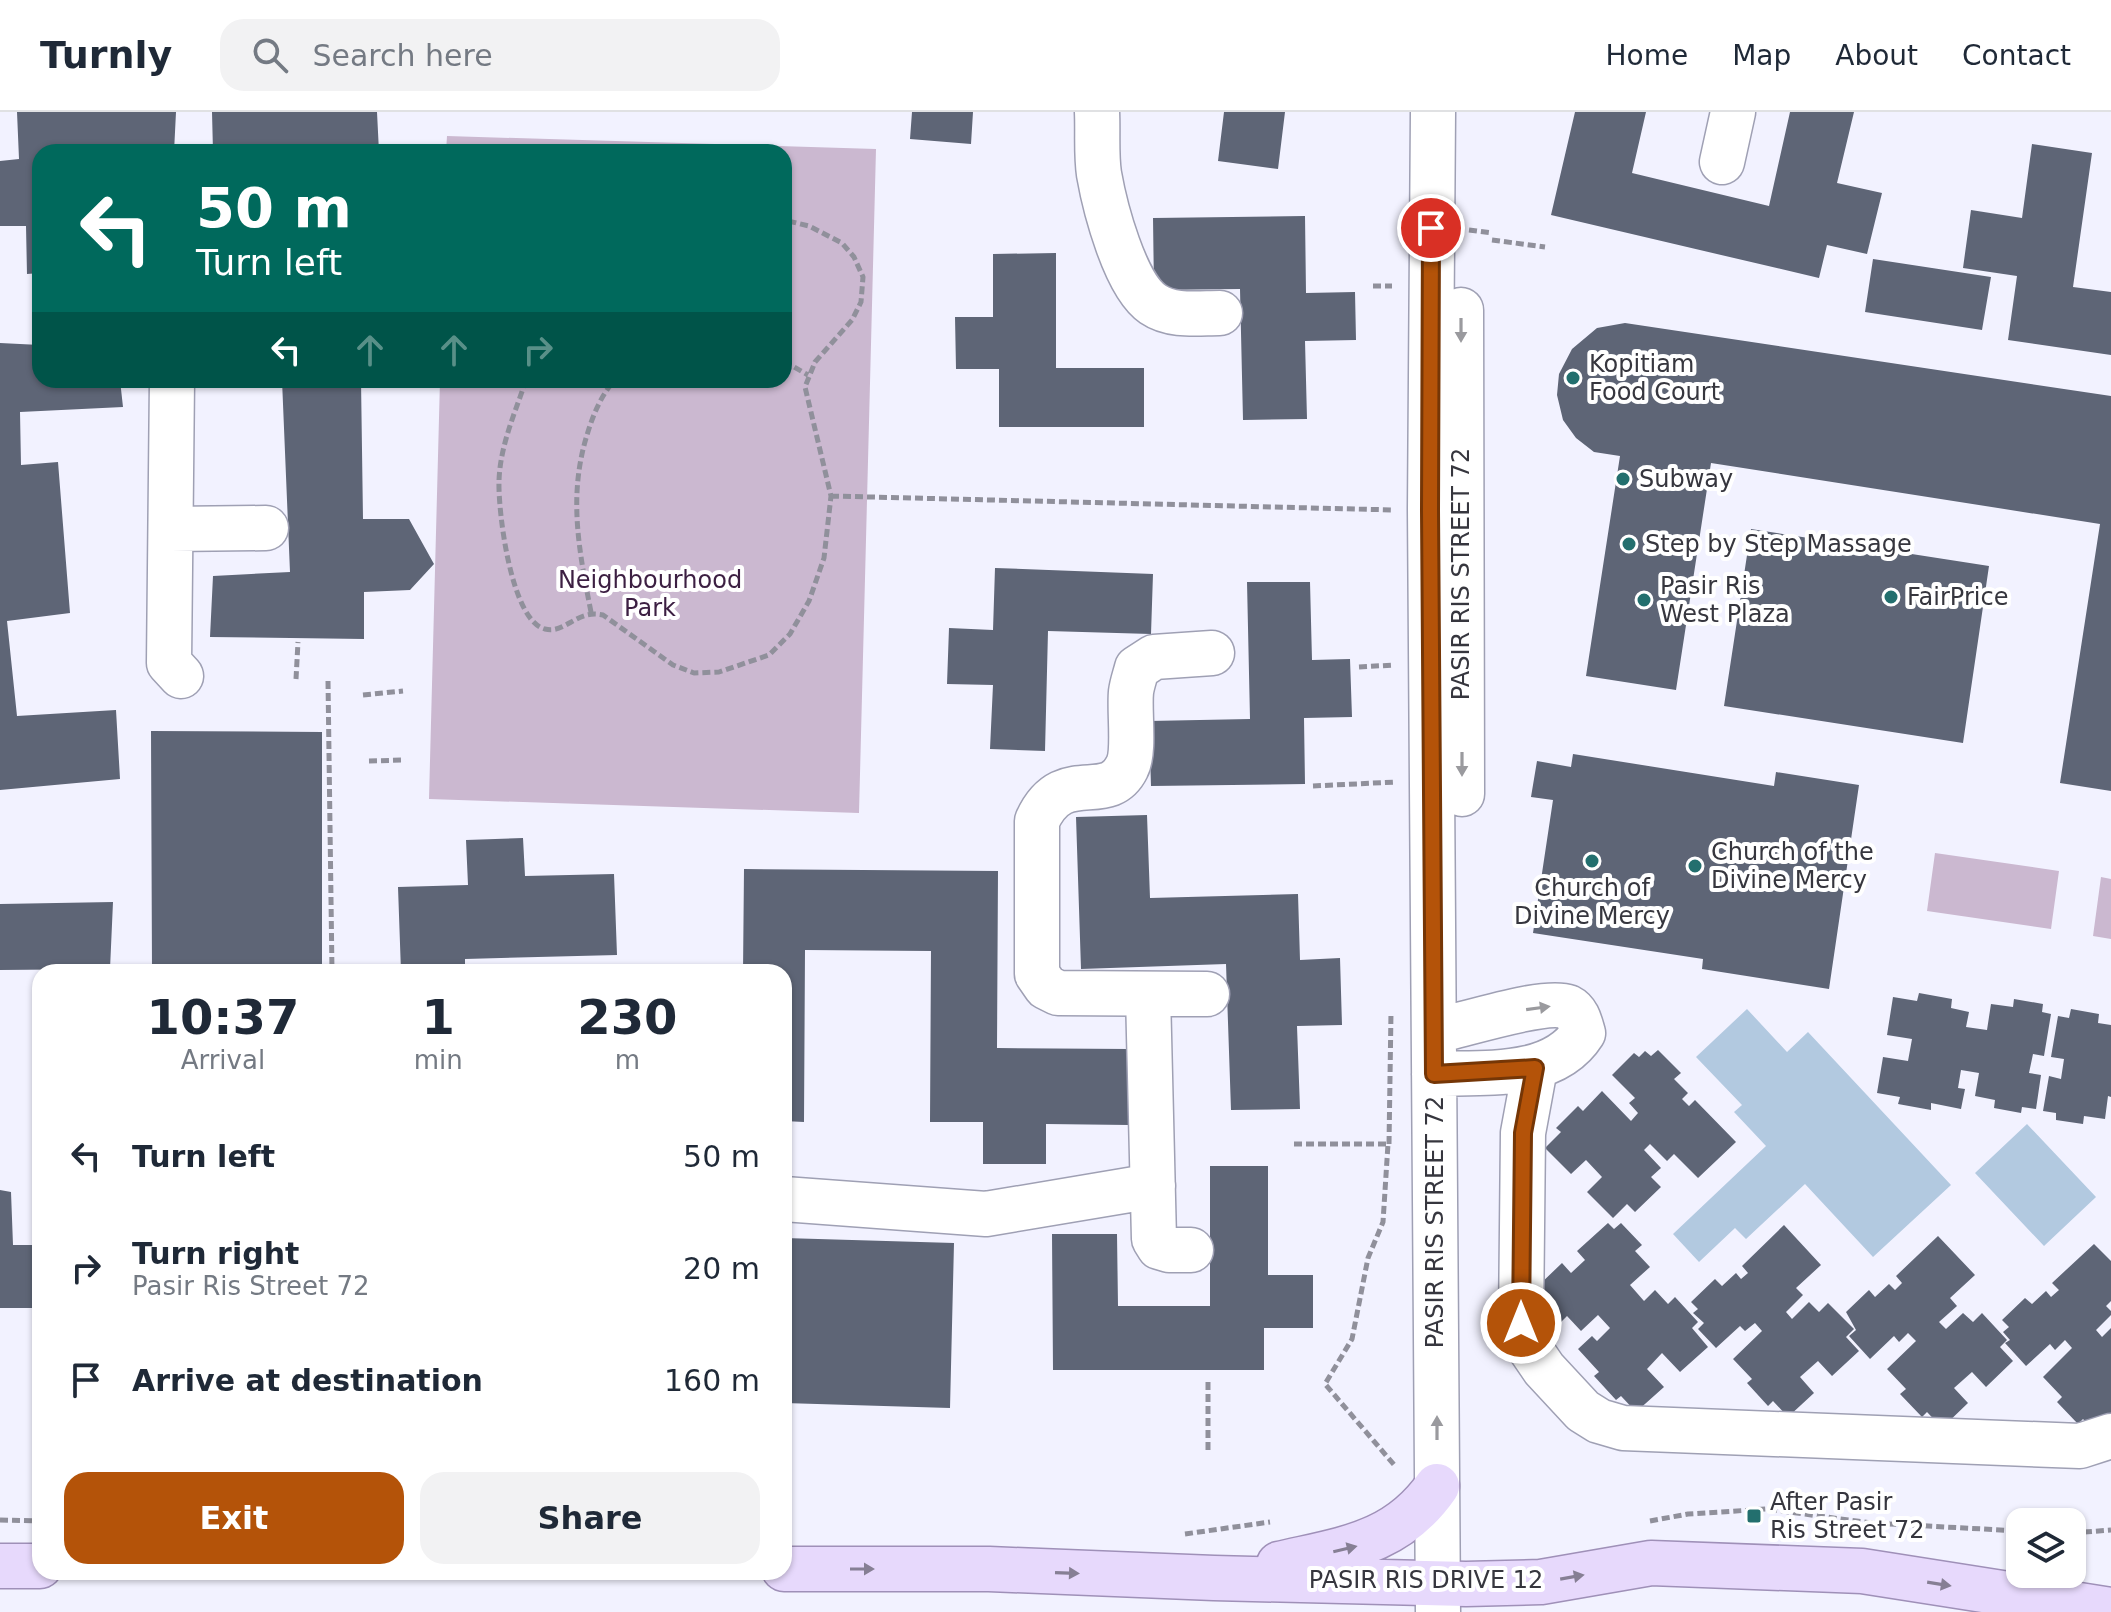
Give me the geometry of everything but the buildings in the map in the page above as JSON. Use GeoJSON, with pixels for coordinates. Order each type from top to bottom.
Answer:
{"type":"FeatureCollection","features":[{"type":"Feature","properties":{"kind":"main road"},"geometry":{"type":"LineString","coordinates":[[1214,1578],[1358,1546],[1404,1523],[1422,1508],[1420,1480]]}},
{"type":"Feature","properties":{"kind":"main road","name":"PASIR RIS DRIVE 12"},"geometry":{"type":"LineString","coordinates":[[792,1569],[989,1569],[1214,1578],[1452,1598],[1651,1563],[1862,1571],[2111,1610]]}},
{"type":"Feature","properties":{"kind":"main road"},"geometry":{"type":"LineString","coordinates":[[0,1566],[32,1566]]}},
{"type":"Feature","properties":{"kind":"main road"},"geometry":{"type":"LineString","coordinates":[[2067,1605],[2111,1591]]}},
{"type":"Feature","properties":{"kind":"street"},"geometry":{"type":"LineString","coordinates":[[1097,112],[1099,174],[1112,223],[1139,291],[1153,305],[1169,312],[1220,313]]}},
{"type":"Feature","properties":{"kind":"street","name":"PASIR RIS STREET 72"},"geometry":{"type":"LineString","coordinates":[[1433,112],[1430,525],[1449,1073],[1452,1598]]}},
{"type":"Feature","properties":{"kind":"street","name":"PASIR RIS STREET 72"},"geometry":{"type":"LineString","coordinates":[[1448,1028],[1481,234],[1461,112]]}},
{"type":"Feature","properties":{"kind":"street"},"geometry":{"type":"LineString","coordinates":[[1722,162],[1733,112]]}},
{"type":"Feature","properties":{"kind":"street"},"geometry":{"type":"LineString","coordinates":[[172,388],[169,663],[181,676]]}},
{"type":"Feature","properties":{"kind":"street"},"geometry":{"type":"LineString","coordinates":[[171,529],[266,528]]}},
{"type":"Feature","properties":{"kind":"street"},"geometry":{"type":"LineString","coordinates":[[1207,994],[1058,993],[1046,987],[1037,974],[1037,821],[1045,804],[1057,793],[1074,788],[1104,787],[1119,779],[1129,765],[1131,689],[1137,668],[1154,657],[1212,653]]}},
{"type":"Feature","properties":{"kind":"street"},"geometry":{"type":"LineString","coordinates":[[1148,994],[1154,1239],[1159,1247],[1169,1250],[1191,1250]]}},
{"type":"Feature","properties":{"kind":"street"},"geometry":{"type":"LineString","coordinates":[[1448,1028],[1547,1005],[1568,1007],[1578,1016],[1583,1033],[1574,1046],[1535,1068],[1449,1073]]}},
{"type":"Feature","properties":{"kind":"street"},"geometry":{"type":"LineString","coordinates":[[1535,1068],[1523,1133],[1521,1323],[1529,1347],[1544,1369],[1583,1411],[1599,1421],[1623,1428],[2080,1446],[2111,1436]]}},
{"type":"Feature","properties":{"kind":"street","name":"PASIR RIS STREET 72"},"geometry":{"type":"LineString","coordinates":[[1449,1073],[1420,1480],[1452,1598]]}},
{"type":"Feature","properties":{"kind":"street"},"geometry":{"type":"LineString","coordinates":[[792,1200],[986,1214],[1153,1186]]}},
{"type":"Feature","properties":{"kind":"path"},"geometry":{"type":"LineString","coordinates":[[523,388],[505,442],[499,480],[502,521],[520,604],[530,619],[543,629],[562,627],[591,612],[603,615],[673,665],[694,673],[719,672],[769,655],[790,634],[809,601],[824,558],[831,496],[805,387],[815,362],[852,320],[861,302],[863,277],[854,257],[842,243],[809,226],[792,222]]}},
{"type":"Feature","properties":{"kind":"path"},"geometry":{"type":"LineString","coordinates":[[1481,234],[1545,247]]}},
{"type":"Feature","properties":{"kind":"path"},"geometry":{"type":"LineString","coordinates":[[1373,286],[1382,286]]}},
{"type":"Feature","properties":{"kind":"path"},"geometry":{"type":"LineString","coordinates":[[792,366],[808,375]]}},
{"type":"Feature","properties":{"kind":"path"},"geometry":{"type":"LineString","coordinates":[[591,612],[575,516],[578,463],[592,419],[608,388]]}},
{"type":"Feature","properties":{"kind":"path"},"geometry":{"type":"LineString","coordinates":[[831,496],[1408,510]]}},
{"type":"Feature","properties":{"kind":"path"},"geometry":{"type":"LineString","coordinates":[[296,679],[298,642]]}},
{"type":"Feature","properties":{"kind":"path"},"geometry":{"type":"LineString","coordinates":[[1359,667],[1396,665]]}},
{"type":"Feature","properties":{"kind":"path"},"geometry":{"type":"LineString","coordinates":[[328,681],[332,964]]}},
{"type":"Feature","properties":{"kind":"path"},"geometry":{"type":"LineString","coordinates":[[363,695],[403,691]]}},
{"type":"Feature","properties":{"kind":"path"},"geometry":{"type":"LineString","coordinates":[[369,761],[405,760]]}},
{"type":"Feature","properties":{"kind":"path"},"geometry":{"type":"LineString","coordinates":[[1313,786],[1384,782]]}},
{"type":"Feature","properties":{"kind":"path"},"geometry":{"type":"LineString","coordinates":[[1294,1144],[1388,1144],[1383,1222],[1368,1258],[1352,1339],[1325,1384],[1420,1480]]}},
{"type":"Feature","properties":{"kind":"path"},"geometry":{"type":"LineString","coordinates":[[1208,1381],[1208,1450]]}},
{"type":"Feature","properties":{"kind":"path"},"geometry":{"type":"LineString","coordinates":[[1644,1522],[1688,1514],[1767,1509],[1871,1523],[2006,1530]]}},
{"type":"Feature","properties":{"kind":"path"},"geometry":{"type":"LineString","coordinates":[[0,1520],[32,1521]]}},
{"type":"Feature","properties":{"kind":"path"},"geometry":{"type":"LineString","coordinates":[[1177,1536],[1276,1521]]}},
{"type":"Feature","properties":{"kind":"path"},"geometry":{"type":"LineString","coordinates":[[2086,1532],[2111,1530]]}},
{"type":"Feature","properties":{"kind":"green space","name":"Neighbourhood Park"},"geometry":{"type":"Polygon","coordinates":[[[447,136],[711,144],[446,144],[447,136]]]}},
{"type":"Feature","properties":{"kind":"green space","name":"Neighbourhood Park"},"geometry":{"type":"Polygon","coordinates":[[[792,146],[876,149],[859,813],[429,799],[440,388],[792,388],[792,146]]]}},
{"type":"Feature","properties":{"kind":"green space"},"geometry":{"type":"Polygon","coordinates":[[[1935,853],[2059,871],[2051,929],[1927,911],[1935,853]]]}},
{"type":"Feature","properties":{"kind":"green space"},"geometry":{"type":"Polygon","coordinates":[[[2101,877],[2111,879],[2111,939],[2093,936],[2101,877]]]}},
{"type":"Feature","properties":{"kind":"water"},"geometry":{"type":"Polygon","coordinates":[[[1747,1009],[1787,1052],[1808,1032],[1951,1185],[1873,1257],[1805,1184],[1746,1239],[1735,1228],[1699,1262],[1673,1234],[1766,1146],[1734,1112],[1742,1105],[1696,1057],[1747,1009]]]}},
{"type":"Feature","properties":{"kind":"water"},"geometry":{"type":"Polygon","coordinates":[[[2027,1124],[2096,1197],[2044,1246],[1975,1173],[2027,1124]]]}},
{"type":"Feature","properties":{"kind":"place","name":"Kopitiam Food Court"},"geometry":{"type":"Point","coordinates":[1573,378]}},
{"type":"Feature","properties":{"kind":"place","name":"Subway"},"geometry":{"type":"Point","coordinates":[1623,479]}},
{"type":"Feature","properties":{"kind":"place","name":"Step by Step Massage"},"geometry":{"type":"Point","coordinates":[1629,544]}},
{"type":"Feature","properties":{"kind":"place","name":"FairPrice"},"geometry":{"type":"Point","coordinates":[1891,597]}},
{"type":"Feature","properties":{"kind":"place","name":"Pasir Ris West Plaza"},"geometry":{"type":"Point","coordinates":[1644,600]}},
{"type":"Feature","properties":{"kind":"place","name":"Church of Divine Mercy"},"geometry":{"type":"Point","coordinates":[1592,861]}},
{"type":"Feature","properties":{"kind":"place","name":"Church of the Divine Mercy"},"geometry":{"type":"Point","coordinates":[1695,866]}},
{"type":"Feature","properties":{"kind":"place","name":"After Pasir Ris Street 72"},"geometry":{"type":"Point","coordinates":[1754,1516]}},
{"type":"Feature","properties":{"kind":"route"},"geometry":{"type":"LineString","coordinates":[[1431,228],[1434,1074],[1535,1068],[1523,1133],[1521,1323]]}}]}
